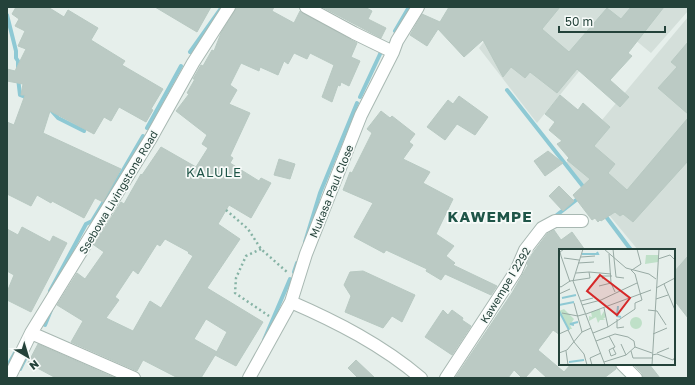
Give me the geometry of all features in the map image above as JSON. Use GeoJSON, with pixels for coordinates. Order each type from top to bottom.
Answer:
{"type":"FeatureCollection","features":[{"type":"Feature","properties":{"kind":"street","name":"Ssebowa Livingstone Road"},"geometry":{"type":"LineString","coordinates":[[9,378],[31,333],[151,138],[193,63],[229,7]]}},
{"type":"Feature","properties":{"kind":"street"},"geometry":{"type":"LineString","coordinates":[[306,7],[340,26],[393,52]]}},
{"type":"Feature","properties":{"kind":"street","name":"Mukasa Paul Close"},"geometry":{"type":"LineString","coordinates":[[249,378],[291,302],[297,280],[361,115],[393,52],[397,41],[418,7]]}},
{"type":"Feature","properties":{"kind":"street","name":"Kawempe I 2292"},"geometry":{"type":"LineString","coordinates":[[446,378],[511,281],[525,250],[542,228],[555,221],[582,222]]}},
{"type":"Feature","properties":{"kind":"street"},"geometry":{"type":"LineString","coordinates":[[291,302],[326,317],[365,337],[410,368],[421,378]]}},
{"type":"Feature","properties":{"kind":"street"},"geometry":{"type":"LineString","coordinates":[[31,333],[134,378]]}},
{"type":"Feature","properties":{"kind":"street"},"geometry":{"type":"LineString","coordinates":[[623,365],[636,378]]}},
{"type":"Feature","properties":{"kind":"path"},"geometry":{"type":"LineString","coordinates":[[226,210],[248,229],[261,249],[297,280]]}},
{"type":"Feature","properties":{"kind":"path"},"geometry":{"type":"LineString","coordinates":[[261,249],[246,256],[236,278],[235,293],[279,323]]}},
{"type":"Feature","properties":{"kind":"shaded area"},"geometry":{"type":"Polygon","coordinates":[[[510,7],[688,7],[688,11],[651,53],[617,25],[537,123],[479,48],[510,7]]]}},
{"type":"Feature","properties":{"kind":"shaded area"},"geometry":{"type":"Polygon","coordinates":[[[688,17],[688,317],[675,299],[675,249],[637,249],[566,163],[688,17]]]}},
{"type":"Feature","properties":{"kind":"building"},"geometry":{"type":"Polygon","coordinates":[[[16,7],[48,7],[64,17],[68,10],[98,28],[91,40],[125,61],[122,65],[163,89],[151,109],[153,110],[146,122],[119,107],[111,121],[104,117],[94,134],[50,111],[43,133],[121,169],[103,202],[95,198],[84,218],[52,201],[51,203],[37,195],[31,206],[7,194],[7,122],[14,125],[25,95],[21,95],[23,84],[7,81],[7,69],[15,71],[26,49],[18,46],[25,31],[15,26],[19,19],[12,14],[16,7]]]}},
{"type":"Feature","properties":{"kind":"building"},"geometry":{"type":"Polygon","coordinates":[[[155,7],[211,7],[197,32],[155,7]]]}},
{"type":"Feature","properties":{"kind":"building"},"geometry":{"type":"Polygon","coordinates":[[[237,7],[274,7],[272,11],[294,23],[300,11],[357,43],[351,57],[360,61],[349,86],[341,82],[340,86],[338,85],[332,102],[322,97],[334,65],[310,53],[307,59],[294,53],[288,64],[284,61],[278,75],[260,67],[259,71],[241,63],[230,85],[237,90],[229,104],[250,113],[230,156],[233,158],[230,163],[259,181],[261,178],[271,183],[251,218],[229,205],[218,224],[240,239],[207,288],[263,322],[236,366],[215,355],[201,378],[178,378],[143,360],[137,371],[71,342],[83,321],[57,305],[77,273],[85,279],[104,252],[94,245],[121,202],[124,204],[141,174],[142,175],[161,147],[196,167],[208,148],[202,144],[207,135],[176,111],[189,94],[187,93],[195,79],[193,79],[201,65],[203,66],[212,50],[214,51],[221,33],[237,7]],[[165,239],[160,246],[157,244],[138,274],[133,270],[115,297],[119,300],[106,318],[133,331],[150,301],[161,308],[193,256],[188,253],[189,252],[165,239]],[[206,319],[194,339],[217,352],[227,332],[206,319]]]}},
{"type":"Feature","properties":{"kind":"building"},"geometry":{"type":"Polygon","coordinates":[[[322,7],[365,7],[372,11],[368,19],[386,28],[381,38],[322,7]]]}},
{"type":"Feature","properties":{"kind":"building"},"geometry":{"type":"Polygon","coordinates":[[[449,7],[560,7],[542,29],[569,52],[607,8],[621,19],[631,7],[664,7],[628,53],[632,56],[610,80],[629,97],[620,107],[577,69],[557,93],[530,72],[525,78],[511,67],[503,77],[483,40],[464,57],[438,29],[427,46],[410,35],[422,14],[440,22],[449,7]]]}},
{"type":"Feature","properties":{"kind":"building"},"geometry":{"type":"Polygon","coordinates":[[[688,42],[688,114],[658,88],[677,67],[671,62],[688,42]]]}},
{"type":"Feature","properties":{"kind":"building"},"geometry":{"type":"Polygon","coordinates":[[[560,95],[578,110],[583,103],[610,127],[594,146],[615,164],[608,173],[627,190],[688,118],[688,161],[633,222],[623,214],[620,216],[615,212],[601,221],[600,220],[598,222],[595,218],[592,220],[573,195],[590,179],[567,160],[569,158],[557,144],[562,141],[549,130],[555,122],[545,114],[560,95]]]}},
{"type":"Feature","properties":{"kind":"building"},"geometry":{"type":"Polygon","coordinates":[[[459,96],[488,117],[475,135],[457,124],[445,140],[427,127],[448,100],[453,104],[459,96]]]}},
{"type":"Feature","properties":{"kind":"building"},"geometry":{"type":"Polygon","coordinates":[[[381,111],[390,118],[392,116],[415,134],[409,142],[413,145],[403,159],[430,172],[423,183],[453,199],[436,234],[454,246],[446,256],[455,263],[453,265],[497,286],[491,295],[445,274],[441,280],[426,271],[427,269],[386,250],[384,253],[354,237],[373,203],[343,190],[350,172],[352,173],[372,133],[367,129],[381,111]]]}},
{"type":"Feature","properties":{"kind":"building"},"geometry":{"type":"Polygon","coordinates":[[[548,151],[563,163],[545,176],[534,161],[548,151]]]}},
{"type":"Feature","properties":{"kind":"building"},"geometry":{"type":"Polygon","coordinates":[[[279,159],[295,164],[290,179],[274,175],[279,159]]]}},
{"type":"Feature","properties":{"kind":"building"},"geometry":{"type":"Polygon","coordinates":[[[559,186],[574,201],[563,211],[549,196],[559,186]]]}},
{"type":"Feature","properties":{"kind":"building"},"geometry":{"type":"Polygon","coordinates":[[[22,227],[50,242],[53,236],[67,243],[31,312],[7,300],[7,292],[14,275],[7,271],[7,229],[18,235],[22,227]]]}},
{"type":"Feature","properties":{"kind":"building"},"geometry":{"type":"Polygon","coordinates":[[[554,230],[561,240],[572,232],[584,249],[559,249],[559,334],[553,330],[538,350],[564,372],[570,365],[615,365],[616,369],[604,378],[547,378],[535,367],[525,378],[522,378],[514,370],[508,378],[455,378],[512,293],[528,265],[527,264],[532,254],[547,234],[554,230]]]}},
{"type":"Feature","properties":{"kind":"building"},"geometry":{"type":"Polygon","coordinates":[[[688,256],[688,318],[675,301],[675,271],[688,256]]]}},
{"type":"Feature","properties":{"kind":"building"},"geometry":{"type":"Polygon","coordinates":[[[363,271],[415,295],[402,322],[392,316],[383,328],[345,312],[351,296],[344,285],[350,272],[363,271]]]}},
{"type":"Feature","properties":{"kind":"building"},"geometry":{"type":"Polygon","coordinates":[[[443,310],[448,315],[452,310],[463,318],[462,320],[471,326],[452,355],[425,337],[443,310]]]}},
{"type":"Feature","properties":{"kind":"building"},"geometry":{"type":"Polygon","coordinates":[[[38,344],[115,378],[56,378],[28,363],[38,344]]]}},
{"type":"Feature","properties":{"kind":"building"},"geometry":{"type":"Polygon","coordinates":[[[356,360],[375,378],[358,378],[348,368],[356,360]]]}},
{"type":"Feature","properties":{"kind":"building"},"geometry":{"type":"Polygon","coordinates":[[[634,365],[650,365],[660,378],[643,378],[642,373],[634,365]]]}},
{"type":"Feature","properties":{"kind":"waterway"},"geometry":{"type":"LineString","coordinates":[[190,52],[222,7]]}},
{"type":"Feature","properties":{"kind":"waterway"},"geometry":{"type":"LineString","coordinates":[[395,31],[409,7]]}},
{"type":"Feature","properties":{"kind":"waterway"},"geometry":{"type":"LineString","coordinates":[[7,15],[16,51],[18,70]]}},
{"type":"Feature","properties":{"kind":"waterway"},"geometry":{"type":"LineString","coordinates":[[360,97],[381,52]]}},
{"type":"Feature","properties":{"kind":"waterway"},"geometry":{"type":"LineString","coordinates":[[147,128],[181,66]]}},
{"type":"Feature","properties":{"kind":"waterway"},"geometry":{"type":"LineString","coordinates":[[18,78],[20,95],[28,98]]}},
{"type":"Feature","properties":{"kind":"waterway"},"geometry":{"type":"LineString","coordinates":[[507,90],[585,189]]}},
{"type":"Feature","properties":{"kind":"waterway"},"geometry":{"type":"LineString","coordinates":[[305,242],[320,193],[357,103]]}},
{"type":"Feature","properties":{"kind":"waterway"},"geometry":{"type":"LineString","coordinates":[[50,109],[58,118],[84,131]]}},
{"type":"Feature","properties":{"kind":"waterway"},"geometry":{"type":"LineString","coordinates":[[50,291],[86,224],[92,221],[143,136]]}},
{"type":"Feature","properties":{"kind":"waterway"},"geometry":{"type":"LineString","coordinates":[[553,218],[580,197]]}},
{"type":"Feature","properties":{"kind":"waterway"},"geometry":{"type":"LineString","coordinates":[[604,214],[630,249]]}},
{"type":"Feature","properties":{"kind":"waterway"},"geometry":{"type":"LineString","coordinates":[[294,272],[297,263]]}},
{"type":"Feature","properties":{"kind":"waterway"},"geometry":{"type":"LineString","coordinates":[[264,340],[290,279]]}},
{"type":"Feature","properties":{"kind":"waterway"},"geometry":{"type":"LineString","coordinates":[[45,325],[51,310]]}},
{"type":"Feature","properties":{"kind":"waterway"},"geometry":{"type":"LineString","coordinates":[[7,367],[16,351]]}},
{"type":"Feature","properties":{"kind":"waterway"},"geometry":{"type":"LineString","coordinates":[[20,369],[26,357]]}},
{"type":"Feature","properties":{"kind":"district","name":"KALULE"},"geometry":{"type":"Point","coordinates":[214,172]}},
{"type":"Feature","properties":{"kind":"district","name":"KAWEMPE"},"geometry":{"type":"Point","coordinates":[490,216]}}]}
